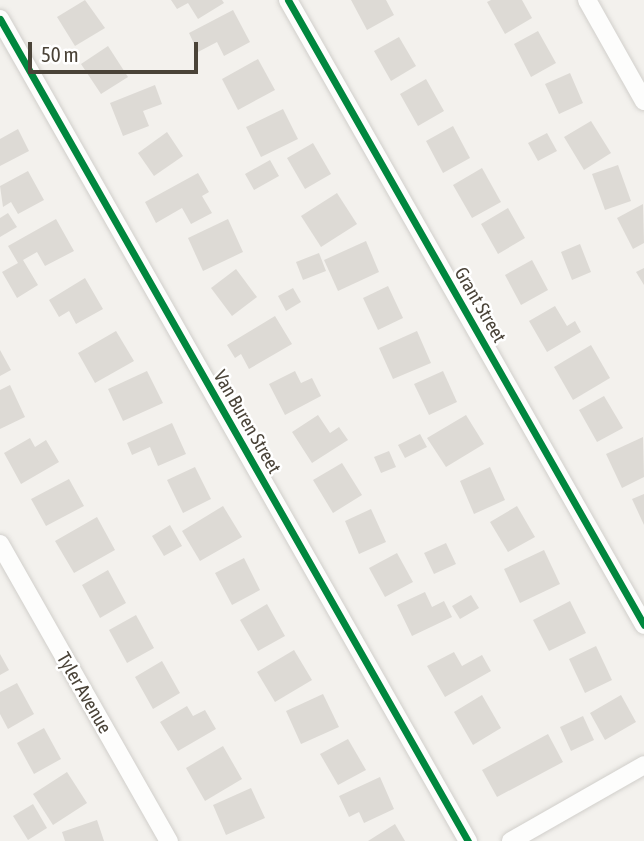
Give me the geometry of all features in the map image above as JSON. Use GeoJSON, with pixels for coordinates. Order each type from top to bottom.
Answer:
{"type":"FeatureCollection","features":[{"type":"Feature","properties":{"kind":"street","name":"Grant Street"},"geometry":{"type":"LineString","coordinates":[[288,0],[644,625]]}},
{"type":"Feature","properties":{"kind":"street"},"geometry":{"type":"LineString","coordinates":[[587,0],[644,101]]}},
{"type":"Feature","properties":{"kind":"street","name":"Van Buren Street"},"geometry":{"type":"LineString","coordinates":[[0,19],[468,841]]}},
{"type":"Feature","properties":{"kind":"street","name":"Tyler Avenue"},"geometry":{"type":"LineString","coordinates":[[0,544],[169,841]]}},
{"type":"Feature","properties":{"kind":"street"},"geometry":{"type":"LineString","coordinates":[[511,841],[644,765]]}},
{"type":"Feature","properties":{"kind":"building"},"geometry":{"type":"Polygon","coordinates":[[[85,0],[105,28],[75,46],[57,17],[85,0]]]}},
{"type":"Feature","properties":{"kind":"building"},"geometry":{"type":"Polygon","coordinates":[[[171,0],[222,0],[224,3],[198,19],[188,3],[177,9],[171,0]]]}},
{"type":"Feature","properties":{"kind":"building"},"geometry":{"type":"Polygon","coordinates":[[[351,0],[386,0],[394,15],[367,30],[351,0]]]}},
{"type":"Feature","properties":{"kind":"building"},"geometry":{"type":"Polygon","coordinates":[[[522,0],[532,18],[505,34],[487,2],[522,0]]]}},
{"type":"Feature","properties":{"kind":"building"},"geometry":{"type":"Polygon","coordinates":[[[233,10],[250,42],[224,56],[217,42],[198,52],[189,33],[233,10]]]}},
{"type":"Feature","properties":{"kind":"building"},"geometry":{"type":"Polygon","coordinates":[[[538,31],[556,63],[531,77],[514,44],[538,31]]]}},
{"type":"Feature","properties":{"kind":"building"},"geometry":{"type":"Polygon","coordinates":[[[399,37],[416,66],[391,81],[374,51],[399,37]]]}},
{"type":"Feature","properties":{"kind":"building"},"geometry":{"type":"Polygon","coordinates":[[[108,46],[128,77],[101,94],[81,64],[108,46]]]}},
{"type":"Feature","properties":{"kind":"building"},"geometry":{"type":"Polygon","coordinates":[[[258,59],[275,90],[238,110],[222,79],[258,59]]]}},
{"type":"Feature","properties":{"kind":"building"},"geometry":{"type":"Polygon","coordinates":[[[570,73],[583,103],[559,114],[545,84],[570,73]]]}},
{"type":"Feature","properties":{"kind":"building"},"geometry":{"type":"Polygon","coordinates":[[[426,79],[444,111],[418,126],[400,94],[426,79]]]}},
{"type":"Feature","properties":{"kind":"building"},"geometry":{"type":"Polygon","coordinates":[[[155,85],[162,104],[143,111],[149,126],[123,136],[110,103],[155,85]]]}},
{"type":"Feature","properties":{"kind":"building"},"geometry":{"type":"Polygon","coordinates":[[[283,109],[298,139],[261,157],[246,127],[283,109]]]}},
{"type":"Feature","properties":{"kind":"building"},"geometry":{"type":"Polygon","coordinates":[[[591,121],[611,153],[584,170],[564,137],[591,121]]]}},
{"type":"Feature","properties":{"kind":"building"},"geometry":{"type":"Polygon","coordinates":[[[453,126],[470,158],[443,173],[426,141],[453,126]]]}},
{"type":"Feature","properties":{"kind":"building"},"geometry":{"type":"Polygon","coordinates":[[[18,129],[29,151],[0,166],[0,139],[18,129]]]}},
{"type":"Feature","properties":{"kind":"building"},"geometry":{"type":"Polygon","coordinates":[[[167,132],[183,156],[154,176],[138,153],[167,132]]]}},
{"type":"Feature","properties":{"kind":"building"},"geometry":{"type":"Polygon","coordinates":[[[547,133],[557,151],[538,161],[528,143],[547,133]]]}},
{"type":"Feature","properties":{"kind":"building"},"geometry":{"type":"Polygon","coordinates":[[[313,143],[331,174],[305,189],[287,158],[313,143]]]}},
{"type":"Feature","properties":{"kind":"building"},"geometry":{"type":"Polygon","coordinates":[[[270,160],[279,176],[254,190],[245,174],[270,160]]]}},
{"type":"Feature","properties":{"kind":"building"},"geometry":{"type":"Polygon","coordinates":[[[618,165],[631,201],[605,210],[592,174],[618,165]]]}},
{"type":"Feature","properties":{"kind":"building"},"geometry":{"type":"Polygon","coordinates":[[[482,168],[501,202],[472,218],[453,185],[482,168]]]}},
{"type":"Feature","properties":{"kind":"building"},"geometry":{"type":"Polygon","coordinates":[[[28,171],[44,200],[18,214],[11,202],[3,207],[0,186],[28,171]]]}},
{"type":"Feature","properties":{"kind":"building"},"geometry":{"type":"Polygon","coordinates":[[[198,173],[209,192],[202,196],[212,213],[191,224],[182,208],[156,223],[145,202],[198,173]]]}},
{"type":"Feature","properties":{"kind":"building"},"geometry":{"type":"Polygon","coordinates":[[[337,193],[357,224],[321,247],[301,216],[337,193]]]}},
{"type":"Feature","properties":{"kind":"building"},"geometry":{"type":"Polygon","coordinates":[[[643,204],[644,243],[633,249],[617,218],[643,204]]]}},
{"type":"Feature","properties":{"kind":"building"},"geometry":{"type":"Polygon","coordinates":[[[508,208],[525,238],[498,254],[481,224],[508,208]]]}},
{"type":"Feature","properties":{"kind":"building"},"geometry":{"type":"Polygon","coordinates":[[[8,213],[17,227],[0,237],[0,218],[8,213]]]}},
{"type":"Feature","properties":{"kind":"building"},"geometry":{"type":"Polygon","coordinates":[[[56,219],[74,251],[45,266],[37,252],[23,260],[38,285],[17,298],[2,272],[18,263],[8,246],[56,219]]]}},
{"type":"Feature","properties":{"kind":"building"},"geometry":{"type":"Polygon","coordinates":[[[228,219],[243,252],[203,271],[188,238],[228,219]]]}},
{"type":"Feature","properties":{"kind":"building"},"geometry":{"type":"Polygon","coordinates":[[[366,241],[379,272],[338,291],[324,260],[366,241]]]}},
{"type":"Feature","properties":{"kind":"building"},"geometry":{"type":"Polygon","coordinates":[[[580,244],[591,272],[572,280],[561,252],[580,244]]]}},
{"type":"Feature","properties":{"kind":"building"},"geometry":{"type":"Polygon","coordinates":[[[319,253],[326,271],[303,280],[296,262],[319,253]]]}},
{"type":"Feature","properties":{"kind":"building"},"geometry":{"type":"Polygon","coordinates":[[[532,260],[548,290],[521,305],[505,275],[532,260]]]}},
{"type":"Feature","properties":{"kind":"building"},"geometry":{"type":"Polygon","coordinates":[[[644,268],[644,285],[636,272],[644,268]]]}},
{"type":"Feature","properties":{"kind":"building"},"geometry":{"type":"Polygon","coordinates":[[[236,269],[257,297],[232,316],[211,288],[236,269]]]}},
{"type":"Feature","properties":{"kind":"building"},"geometry":{"type":"Polygon","coordinates":[[[85,278],[103,309],[76,324],[69,311],[59,317],[49,300],[85,278]]]}},
{"type":"Feature","properties":{"kind":"building"},"geometry":{"type":"Polygon","coordinates":[[[388,286],[403,318],[378,330],[363,298],[388,286]]]}},
{"type":"Feature","properties":{"kind":"building"},"geometry":{"type":"Polygon","coordinates":[[[293,288],[301,302],[286,311],[278,296],[293,288]]]}},
{"type":"Feature","properties":{"kind":"building"},"geometry":{"type":"Polygon","coordinates":[[[555,306],[567,326],[575,321],[581,332],[547,352],[529,321],[555,306]]]}},
{"type":"Feature","properties":{"kind":"building"},"geometry":{"type":"Polygon","coordinates":[[[275,316],[292,344],[249,369],[241,354],[235,358],[227,345],[275,316]]]}},
{"type":"Feature","properties":{"kind":"building"},"geometry":{"type":"Polygon","coordinates":[[[116,331],[134,361],[95,383],[78,353],[116,331]]]}},
{"type":"Feature","properties":{"kind":"building"},"geometry":{"type":"Polygon","coordinates":[[[417,331],[431,363],[393,379],[379,348],[417,331]]]}},
{"type":"Feature","properties":{"kind":"building"},"geometry":{"type":"Polygon","coordinates":[[[591,345],[610,378],[573,400],[554,367],[591,345]]]}},
{"type":"Feature","properties":{"kind":"building"},"geometry":{"type":"Polygon","coordinates":[[[0,350],[11,370],[0,376],[0,350]]]}},
{"type":"Feature","properties":{"kind":"building"},"geometry":{"type":"Polygon","coordinates":[[[147,371],[163,403],[123,421],[108,389],[147,371]]]}},
{"type":"Feature","properties":{"kind":"building"},"geometry":{"type":"Polygon","coordinates":[[[295,371],[301,383],[312,378],[321,396],[285,415],[269,384],[295,371]]]}},
{"type":"Feature","properties":{"kind":"building"},"geometry":{"type":"Polygon","coordinates":[[[443,371],[457,402],[429,415],[414,384],[443,371]]]}},
{"type":"Feature","properties":{"kind":"building"},"geometry":{"type":"Polygon","coordinates":[[[10,385],[25,417],[0,429],[0,390],[10,385]]]}},
{"type":"Feature","properties":{"kind":"building"},"geometry":{"type":"Polygon","coordinates":[[[604,396],[623,428],[597,442],[579,410],[604,396]]]}},
{"type":"Feature","properties":{"kind":"building"},"geometry":{"type":"Polygon","coordinates":[[[318,415],[330,433],[339,427],[348,440],[312,463],[292,432],[318,415]]]}},
{"type":"Feature","properties":{"kind":"building"},"geometry":{"type":"Polygon","coordinates":[[[466,415],[484,444],[446,467],[427,438],[466,415]]]}},
{"type":"Feature","properties":{"kind":"building"},"geometry":{"type":"Polygon","coordinates":[[[172,423],[186,454],[158,466],[150,447],[132,455],[127,443],[172,423]]]}},
{"type":"Feature","properties":{"kind":"building"},"geometry":{"type":"Polygon","coordinates":[[[420,434],[427,447],[405,458],[398,445],[420,434]]]}},
{"type":"Feature","properties":{"kind":"building"},"geometry":{"type":"Polygon","coordinates":[[[643,437],[644,477],[622,488],[606,454],[643,437]]]}},
{"type":"Feature","properties":{"kind":"building"},"geometry":{"type":"Polygon","coordinates":[[[30,438],[35,447],[46,440],[59,462],[21,484],[4,453],[30,438]]]}},
{"type":"Feature","properties":{"kind":"building"},"geometry":{"type":"Polygon","coordinates":[[[389,451],[396,467],[381,473],[374,457],[389,451]]]}},
{"type":"Feature","properties":{"kind":"building"},"geometry":{"type":"Polygon","coordinates":[[[342,463],[362,495],[333,513],[313,480],[342,463]]]}},
{"type":"Feature","properties":{"kind":"building"},"geometry":{"type":"Polygon","coordinates":[[[195,467],[211,499],[183,513],[167,480],[195,467]]]}},
{"type":"Feature","properties":{"kind":"building"},"geometry":{"type":"Polygon","coordinates":[[[490,467],[505,500],[474,514],[460,481],[490,467]]]}},
{"type":"Feature","properties":{"kind":"building"},"geometry":{"type":"Polygon","coordinates":[[[69,479],[84,506],[46,526],[31,499],[69,479]]]}},
{"type":"Feature","properties":{"kind":"building"},"geometry":{"type":"Polygon","coordinates":[[[644,494],[644,525],[632,499],[644,494]]]}},
{"type":"Feature","properties":{"kind":"building"},"geometry":{"type":"Polygon","coordinates":[[[223,506],[242,537],[200,561],[182,531],[223,506]]]}},
{"type":"Feature","properties":{"kind":"building"},"geometry":{"type":"Polygon","coordinates":[[[517,506],[535,537],[508,552],[490,522],[517,506]]]}},
{"type":"Feature","properties":{"kind":"building"},"geometry":{"type":"Polygon","coordinates":[[[371,509],[386,542],[359,554],[345,521],[371,509]]]}},
{"type":"Feature","properties":{"kind":"building"},"geometry":{"type":"Polygon","coordinates":[[[97,517],[115,550],[74,573],[55,541],[97,517]]]}},
{"type":"Feature","properties":{"kind":"building"},"geometry":{"type":"Polygon","coordinates":[[[170,525],[182,546],[164,556],[152,536],[170,525]]]}},
{"type":"Feature","properties":{"kind":"building"},"geometry":{"type":"Polygon","coordinates":[[[446,543],[456,564],[434,574],[424,553],[446,543]]]}},
{"type":"Feature","properties":{"kind":"building"},"geometry":{"type":"Polygon","coordinates":[[[544,550],[560,584],[520,603],[504,569],[544,550]]]}},
{"type":"Feature","properties":{"kind":"building"},"geometry":{"type":"Polygon","coordinates":[[[397,553],[413,582],[385,597],[369,568],[397,553]]]}},
{"type":"Feature","properties":{"kind":"building"},"geometry":{"type":"Polygon","coordinates":[[[244,558],[260,590],[232,605],[215,573],[244,558]]]}},
{"type":"Feature","properties":{"kind":"building"},"geometry":{"type":"Polygon","coordinates":[[[108,570],[126,603],[100,618],[82,585],[108,570]]]}},
{"type":"Feature","properties":{"kind":"building"},"geometry":{"type":"Polygon","coordinates":[[[425,592],[432,607],[444,601],[452,617],[412,636],[397,605],[425,592]]]}},
{"type":"Feature","properties":{"kind":"building"},"geometry":{"type":"Polygon","coordinates":[[[471,595],[479,608],[460,619],[452,606],[471,595]]]}},
{"type":"Feature","properties":{"kind":"building"},"geometry":{"type":"Polygon","coordinates":[[[570,601],[586,633],[549,651],[533,620],[570,601]]]}},
{"type":"Feature","properties":{"kind":"building"},"geometry":{"type":"Polygon","coordinates":[[[267,604],[285,636],[258,651],[240,620],[267,604]]]}},
{"type":"Feature","properties":{"kind":"building"},"geometry":{"type":"Polygon","coordinates":[[[136,615],[154,648],[127,663],[109,630],[136,615]]]}},
{"type":"Feature","properties":{"kind":"building"},"geometry":{"type":"Polygon","coordinates":[[[596,646],[612,680],[585,693],[569,659],[596,646]]]}},
{"type":"Feature","properties":{"kind":"building"},"geometry":{"type":"Polygon","coordinates":[[[294,650],[312,680],[275,702],[257,672],[294,650]]]}},
{"type":"Feature","properties":{"kind":"building"},"geometry":{"type":"Polygon","coordinates":[[[454,652],[462,666],[482,655],[491,671],[445,697],[427,666],[454,652]]]}},
{"type":"Feature","properties":{"kind":"building"},"geometry":{"type":"Polygon","coordinates":[[[0,654],[9,670],[0,675],[0,654]]]}},
{"type":"Feature","properties":{"kind":"building"},"geometry":{"type":"Polygon","coordinates":[[[162,661],[180,693],[153,709],[135,677],[162,661]]]}},
{"type":"Feature","properties":{"kind":"building"},"geometry":{"type":"Polygon","coordinates":[[[17,683],[34,714],[8,729],[0,714],[0,692],[17,683]]]}},
{"type":"Feature","properties":{"kind":"building"},"geometry":{"type":"Polygon","coordinates":[[[323,694],[339,727],[301,744],[286,711],[323,694]]]}},
{"type":"Feature","properties":{"kind":"building"},"geometry":{"type":"Polygon","coordinates":[[[482,695],[501,728],[473,745],[454,712],[482,695]]]}},
{"type":"Feature","properties":{"kind":"building"},"geometry":{"type":"Polygon","coordinates":[[[621,695],[636,722],[605,740],[590,713],[621,695]]]}},
{"type":"Feature","properties":{"kind":"building"},"geometry":{"type":"Polygon","coordinates":[[[187,706],[193,716],[205,710],[216,729],[178,751],[160,722],[187,706]]]}},
{"type":"Feature","properties":{"kind":"building"},"geometry":{"type":"Polygon","coordinates":[[[583,716],[594,740],[571,751],[560,727],[583,716]]]}},
{"type":"Feature","properties":{"kind":"building"},"geometry":{"type":"Polygon","coordinates":[[[44,728],[61,759],[34,774],[17,743],[44,728]]]}},
{"type":"Feature","properties":{"kind":"building"},"geometry":{"type":"Polygon","coordinates":[[[548,734],[563,762],[497,797],[482,770],[548,734]]]}},
{"type":"Feature","properties":{"kind":"building"},"geometry":{"type":"Polygon","coordinates":[[[348,739],[366,770],[338,785],[320,754],[348,739]]]}},
{"type":"Feature","properties":{"kind":"building"},"geometry":{"type":"Polygon","coordinates":[[[223,746],[242,779],[205,801],[186,768],[223,746]]]}},
{"type":"Feature","properties":{"kind":"building"},"geometry":{"type":"Polygon","coordinates":[[[67,772],[87,803],[53,825],[33,794],[67,772]]]}},
{"type":"Feature","properties":{"kind":"building"},"geometry":{"type":"Polygon","coordinates":[[[380,777],[394,809],[364,823],[359,812],[349,817],[339,796],[380,777]]]}},
{"type":"Feature","properties":{"kind":"building"},"geometry":{"type":"Polygon","coordinates":[[[251,788],[265,818],[226,835],[213,805],[251,788]]]}},
{"type":"Feature","properties":{"kind":"building"},"geometry":{"type":"Polygon","coordinates":[[[33,804],[47,828],[28,840],[13,816],[33,804]]]}},
{"type":"Feature","properties":{"kind":"building"},"geometry":{"type":"Polygon","coordinates":[[[97,820],[104,841],[65,841],[62,832],[97,820]]]}},
{"type":"Feature","properties":{"kind":"building"},"geometry":{"type":"Polygon","coordinates":[[[395,824],[405,841],[368,841],[395,824]]]}},
{"type":"Feature","properties":{"kind":"cycle path"},"geometry":{"type":"LineString","coordinates":[[288,0],[644,625]]}},
{"type":"Feature","properties":{"kind":"cycle path"},"geometry":{"type":"LineString","coordinates":[[0,19],[468,841]]}}]}
